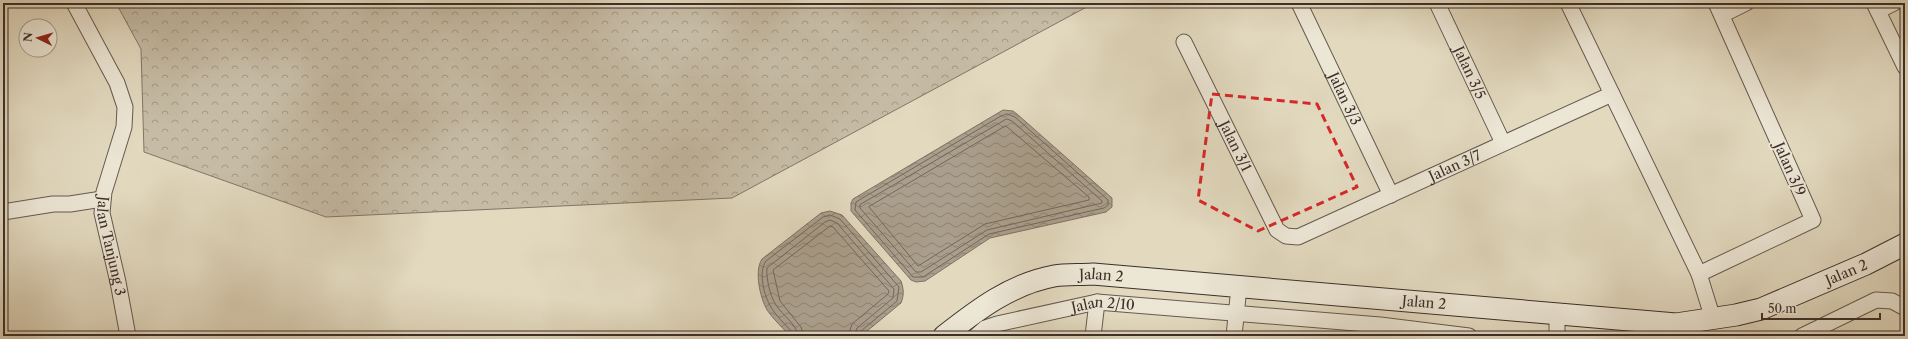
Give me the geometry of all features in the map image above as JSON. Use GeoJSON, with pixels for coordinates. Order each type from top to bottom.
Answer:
{"type":"FeatureCollection","features":[{"type":"Feature","properties":{"kind":"street","name":"Jalan Tanjung 3"},"geometry":{"type":"LineString","coordinates":[[74,3],[117,83],[125,106],[124,128],[102,199],[102,213],[118,282],[128,336]]}},
{"type":"Feature","properties":{"kind":"street","name":"Jalan 3/3"},"geometry":{"type":"LineString","coordinates":[[1299,3],[1391,195]]}},
{"type":"Feature","properties":{"kind":"street","name":"Jalan 3/5"},"geometry":{"type":"LineString","coordinates":[[1437,3],[1503,143]]}},
{"type":"Feature","properties":{"kind":"street"},"geometry":{"type":"LineString","coordinates":[[1568,3],[1699,274],[1713,319]]}},
{"type":"Feature","properties":{"kind":"street"},"geometry":{"type":"LineString","coordinates":[[1719,9],[1746,3]]}},
{"type":"Feature","properties":{"kind":"street"},"geometry":{"type":"LineString","coordinates":[[1894,3],[1876,7],[1905,67]]}},
{"type":"Feature","properties":{"kind":"street","name":"Jalan 3/9"},"geometry":{"type":"LineString","coordinates":[[1699,274],[1813,220],[1719,9]]}},
{"type":"Feature","properties":{"kind":"street","name":"Jalan 3/1"},"geometry":{"type":"LineString","coordinates":[[1184,42],[1277,230],[1286,236],[1298,237]]}},
{"type":"Feature","properties":{"kind":"street","name":"Jalan 3/7"},"geometry":{"type":"LineString","coordinates":[[1298,237],[1612,94]]}},
{"type":"Feature","properties":{"kind":"street"},"geometry":{"type":"LineString","coordinates":[[3,212],[53,204],[70,204],[102,199]]}},
{"type":"Feature","properties":{"kind":"street","name":"Jalan 2"},"geometry":{"type":"LineString","coordinates":[[944,336],[997,297],[1020,287],[1054,276],[1093,274],[1557,315],[1676,324],[1713,319],[1761,309],[1866,264],[1905,244]]}},
{"type":"Feature","properties":{"kind":"street"},"geometry":{"type":"LineString","coordinates":[[1234,336],[1239,286]]}},
{"type":"Feature","properties":{"kind":"street"},"geometry":{"type":"LineString","coordinates":[[1802,336],[1876,300],[1892,301],[1905,308]]}},
{"type":"Feature","properties":{"kind":"street"},"geometry":{"type":"LineString","coordinates":[[1093,336],[1096,302]]}},
{"type":"Feature","properties":{"kind":"street","name":"Jalan 2/10"},"geometry":{"type":"LineString","coordinates":[[976,336],[984,328],[997,324],[1096,302],[1380,326],[1469,336]]}},
{"type":"Feature","properties":{"kind":"street"},"geometry":{"type":"LineString","coordinates":[[1557,315],[1557,336]]}},
{"type":"Feature","properties":{"kind":"highlighted area"},"geometry":{"type":"Polygon","coordinates":[[[1212,94],[1317,104],[1357,187],[1258,231],[1198,200],[1212,94]]]}},
{"type":"Feature","properties":{"kind":"green space"},"geometry":{"type":"Polygon","coordinates":[[[116,3],[1094,3],[732,198],[326,217],[144,152],[141,49],[116,3]]]}},
{"type":"Feature","properties":{"kind":"water"},"geometry":{"type":"Polygon","coordinates":[[[1003,110],[1013,111],[1017,114],[1112,198],[1112,207],[1106,212],[990,238],[925,281],[916,282],[911,280],[851,211],[851,203],[853,199],[1003,110]]]}},
{"type":"Feature","properties":{"kind":"water"},"geometry":{"type":"Polygon","coordinates":[[[830,211],[842,215],[901,281],[903,287],[902,300],[901,303],[861,336],[790,336],[772,317],[764,305],[760,291],[758,270],[762,259],[821,213],[830,211]]]}}]}
